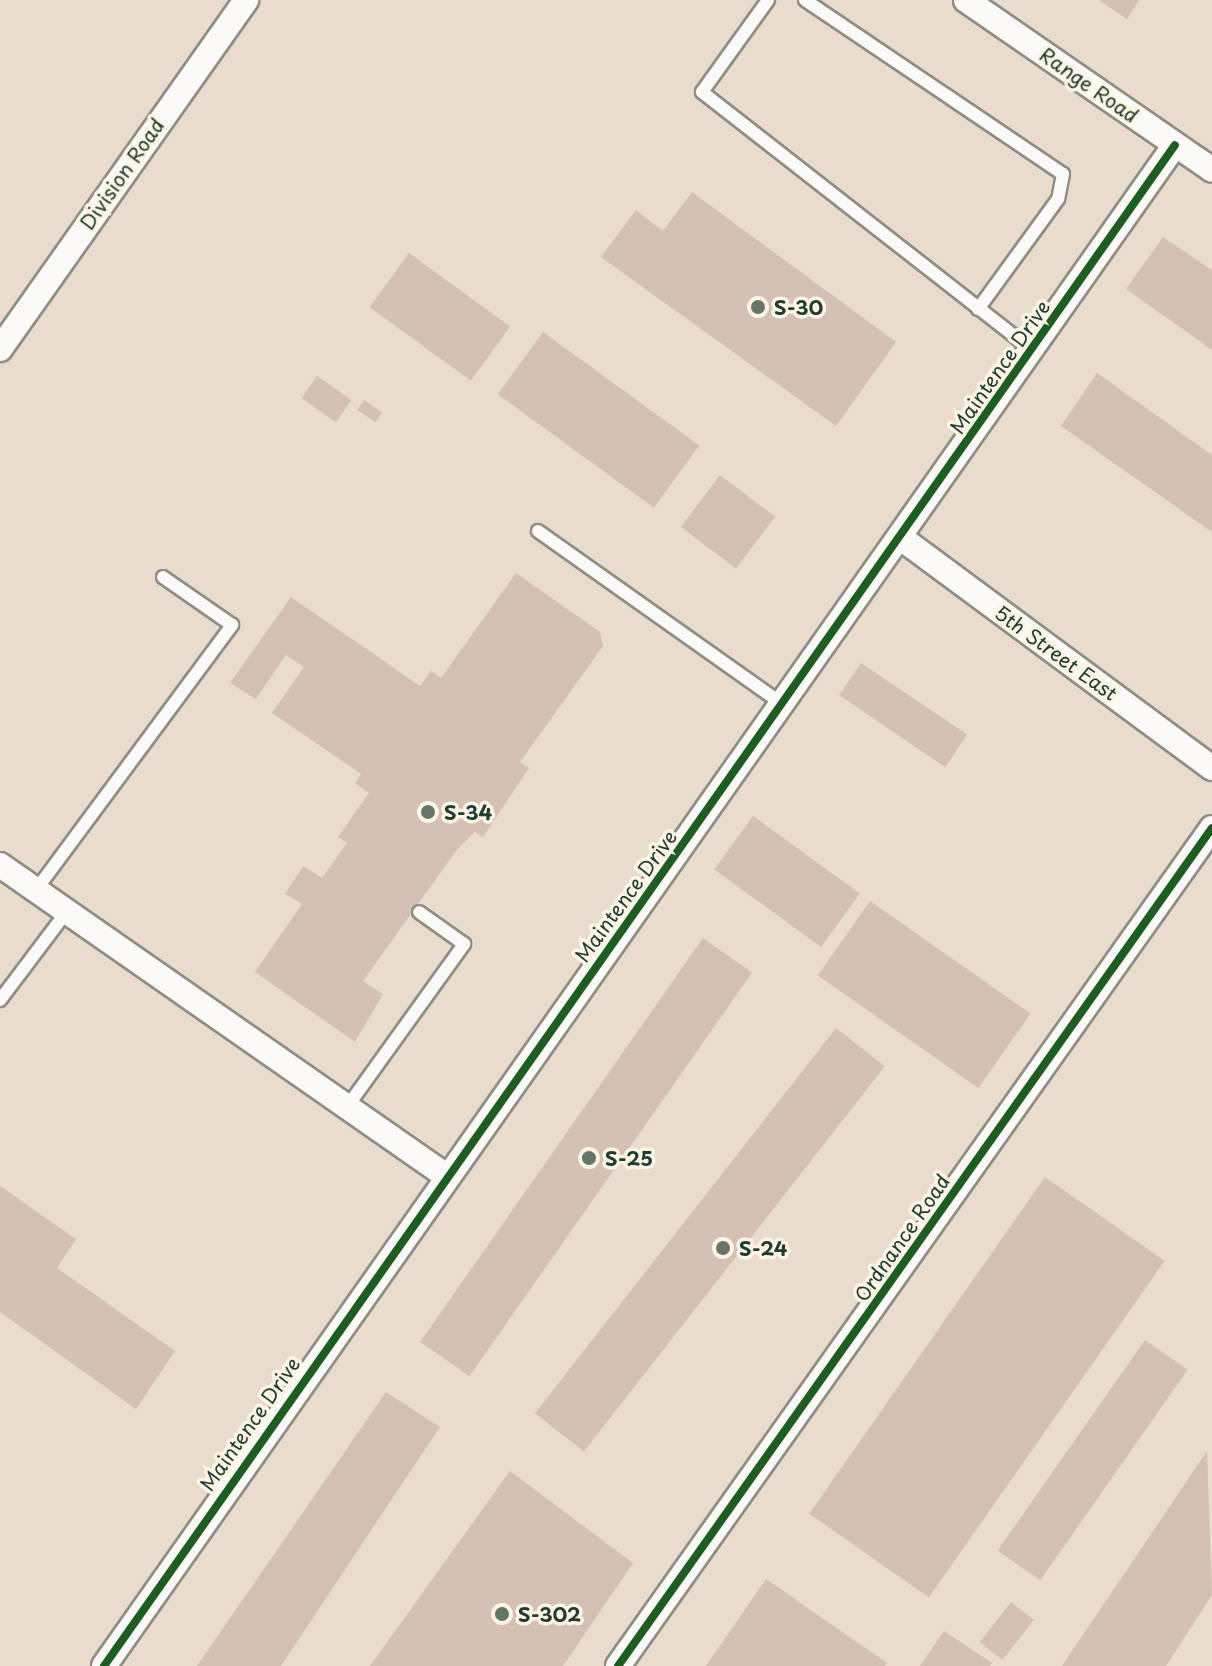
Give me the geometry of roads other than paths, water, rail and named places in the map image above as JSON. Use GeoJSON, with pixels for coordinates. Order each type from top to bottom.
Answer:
{"type":"FeatureCollection","features":[{"type":"Feature","properties":{"kind":"street","name":"Division Road"},"geometry":{"type":"LineString","coordinates":[[0,349],[246,0]]}},
{"type":"Feature","properties":{"kind":"street","name":"Range Road"},"geometry":{"type":"LineString","coordinates":[[966,0],[1212,170]]}},
{"type":"Feature","properties":{"kind":"street","name":"Maintence Drive"},"geometry":{"type":"LineString","coordinates":[[104,1666],[445,1175],[901,538],[1175,145]]}},
{"type":"Feature","properties":{"kind":"street","name":"5th Street East"},"geometry":{"type":"LineString","coordinates":[[901,538],[1212,768]]}},
{"type":"Feature","properties":{"kind":"street","name":"Ordnance Road"},"geometry":{"type":"LineString","coordinates":[[618,1666],[1212,828]]}},
{"type":"Feature","properties":{"kind":"street"},"geometry":{"type":"LineString","coordinates":[[0,865],[445,1175]]}},
{"type":"Feature","properties":{"kind":"lane"},"geometry":{"type":"LineString","coordinates":[[768,0],[702,92],[1032,350]]}},
{"type":"Feature","properties":{"kind":"lane"},"geometry":{"type":"LineString","coordinates":[[805,0],[1063,174],[1058,199],[978,309]]}},
{"type":"Feature","properties":{"kind":"lane"},"geometry":{"type":"LineString","coordinates":[[538,531],[782,704]]}},
{"type":"Feature","properties":{"kind":"lane"},"geometry":{"type":"LineString","coordinates":[[36,890],[232,625],[163,577]]}},
{"type":"Feature","properties":{"kind":"lane"},"geometry":{"type":"LineString","coordinates":[[0,1000],[67,911]]}},
{"type":"Feature","properties":{"kind":"lane"},"geometry":{"type":"LineString","coordinates":[[347,1107],[464,944],[419,912]]}},
{"type":"Feature","properties":{"kind":"place","name":"S-30"},"geometry":{"type":"Point","coordinates":[758,307]}},
{"type":"Feature","properties":{"kind":"place","name":"S-34"},"geometry":{"type":"Point","coordinates":[428,812]}},
{"type":"Feature","properties":{"kind":"place","name":"S-25"},"geometry":{"type":"Point","coordinates":[589,1158]}},
{"type":"Feature","properties":{"kind":"place","name":"S-24"},"geometry":{"type":"Point","coordinates":[723,1248]}},
{"type":"Feature","properties":{"kind":"place","name":"S-302"},"geometry":{"type":"Point","coordinates":[502,1614]}}]}
